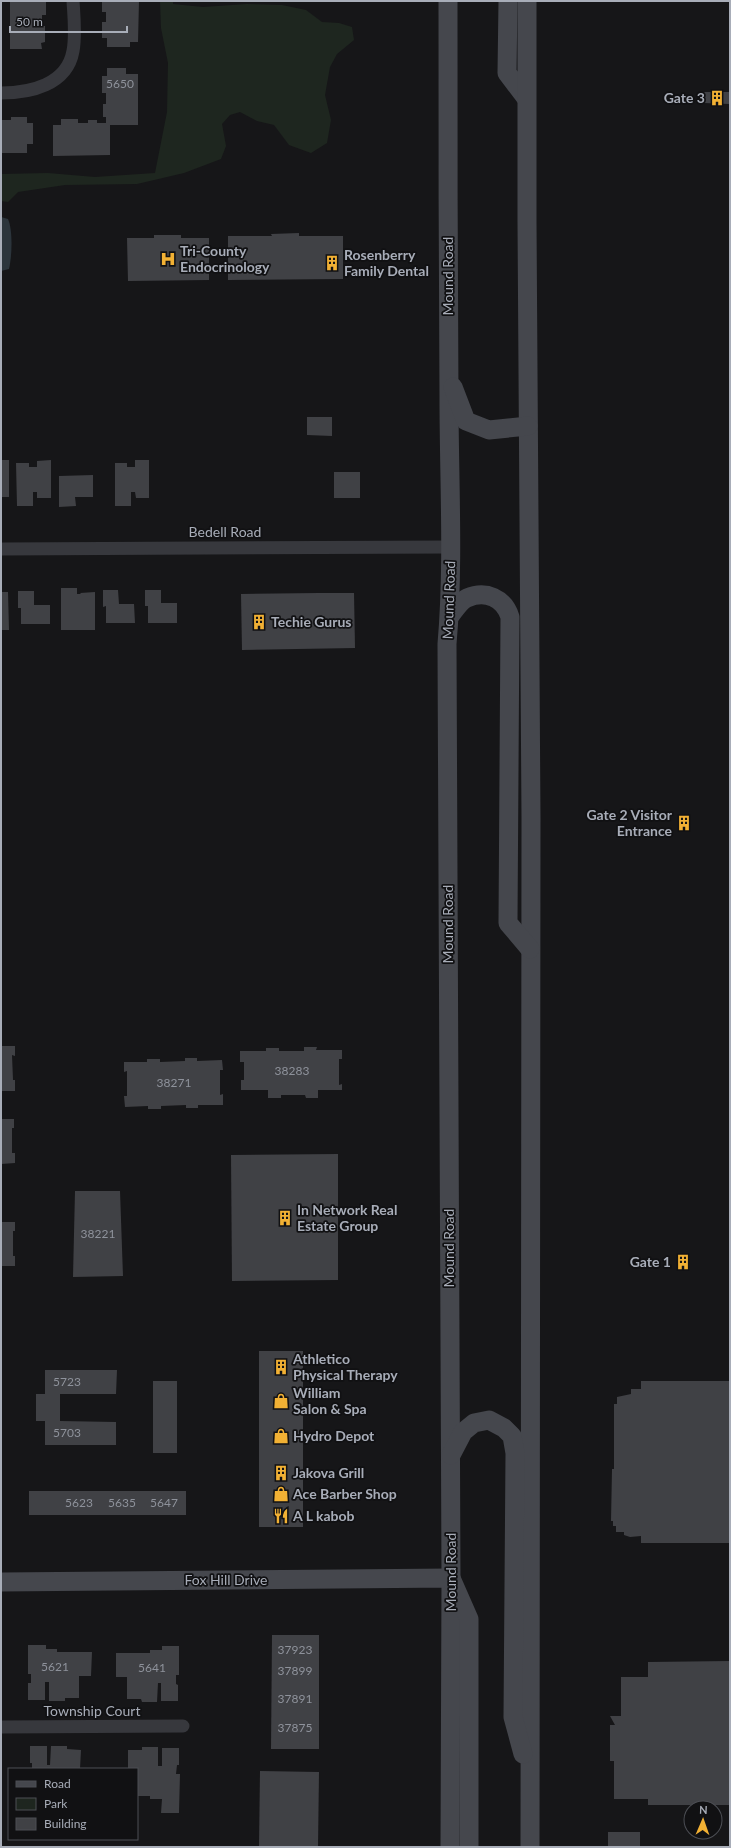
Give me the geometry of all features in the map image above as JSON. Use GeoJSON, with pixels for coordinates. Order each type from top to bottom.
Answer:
{"type":"FeatureCollection","features":[{"type":"Feature","properties":{"kind":"main road","name":"Mound Road"},"geometry":{"type":"LineString","coordinates":[[448,1],[450,616],[447,668],[451,1578],[450,1847]]}},
{"type":"Feature","properties":{"kind":"main road"},"geometry":{"type":"LineString","coordinates":[[508,1],[507,73],[526,98]]}},
{"type":"Feature","properties":{"kind":"main road"},"geometry":{"type":"LineString","coordinates":[[527,1],[526,98],[531,818],[530,1847]]}},
{"type":"Feature","properties":{"kind":"main road"},"geometry":{"type":"LineString","coordinates":[[449,374],[466,421],[489,430],[528,426]]}},
{"type":"Feature","properties":{"kind":"main road"},"geometry":{"type":"LineString","coordinates":[[450,616],[467,598],[481,595],[492,596],[507,606],[510,617],[508,923],[530,949]]}},
{"type":"Feature","properties":{"kind":"main road"},"geometry":{"type":"LineString","coordinates":[[450,1457],[463,1432],[474,1423],[489,1420],[504,1428],[512,1436],[515,1453],[513,1717],[530,1780]]}},
{"type":"Feature","properties":{"kind":"main road"},"geometry":{"type":"LineString","coordinates":[[451,1578],[469,1619],[469,1847]]}},
{"type":"Feature","properties":{"kind":"main road","name":"Fox Hill Drive"},"geometry":{"type":"LineString","coordinates":[[1,1582],[451,1578]]}},
{"type":"Feature","properties":{"kind":"street"},"geometry":{"type":"LineString","coordinates":[[1,93],[20,93],[39,88],[55,79],[65,69],[73,52],[74,1]]}},
{"type":"Feature","properties":{"kind":"street","name":"Bedell Road"},"geometry":{"type":"LineString","coordinates":[[1,549],[450,546]]}},
{"type":"Feature","properties":{"kind":"street","name":"Township Court"},"geometry":{"type":"LineString","coordinates":[[1,1727],[182,1726]]}},
{"type":"Feature","properties":{"kind":"green space"},"geometry":{"type":"Polygon","coordinates":[[[160,1],[173,1],[173,4],[203,7],[247,4],[282,5],[306,10],[322,22],[339,23],[352,27],[354,40],[337,54],[330,67],[325,95],[331,120],[327,143],[311,153],[289,145],[274,125],[257,121],[240,112],[230,115],[222,124],[226,146],[221,159],[184,173],[137,184],[65,185],[18,192],[8,202],[1,201],[1,174],[48,173],[95,177],[155,173],[167,112],[168,63],[161,28],[160,1]]]}},
{"type":"Feature","properties":{"kind":"shaded area"},"geometry":{"type":"Polygon","coordinates":[[[1,217],[8,219],[11,230],[12,244],[9,269],[1,271],[1,217]]]}},
{"type":"Feature","properties":{"kind":"building"},"geometry":{"type":"Polygon","coordinates":[[[10,1],[46,1],[46,15],[42,15],[42,26],[45,26],[45,42],[41,43],[42,49],[10,49],[10,1]]]}},
{"type":"Feature","properties":{"kind":"building"},"geometry":{"type":"Polygon","coordinates":[[[139,1],[138,42],[130,42],[130,47],[107,47],[107,38],[102,38],[102,22],[106,22],[106,12],[102,12],[102,2],[139,1]]]}},
{"type":"Feature","properties":{"kind":"building"},"geometry":{"type":"Polygon","coordinates":[[[107,68],[126,68],[126,74],[138,74],[138,125],[110,125],[110,155],[53,156],[53,125],[61,125],[61,119],[78,119],[78,123],[88,123],[88,120],[97,120],[97,123],[106,123],[106,117],[103,117],[103,104],[106,104],[106,93],[102,93],[102,76],[107,76],[107,68]]]}},
{"type":"Feature","properties":{"kind":"building","name":"Gate 3"},"geometry":{"type":"Polygon","coordinates":[[[704,92],[729,92],[729,104],[704,103],[704,92]]]}},
{"type":"Feature","properties":{"kind":"building"},"geometry":{"type":"Polygon","coordinates":[[[11,117],[27,117],[27,123],[33,123],[33,144],[27,144],[27,153],[1,153],[1,120],[11,120],[11,117]]]}},
{"type":"Feature","properties":{"kind":"building"},"geometry":{"type":"Polygon","coordinates":[[[299,233],[299,236],[343,236],[343,279],[228,280],[228,236],[272,236],[271,234],[299,233]]]}},
{"type":"Feature","properties":{"kind":"building","name":"Tri-County Endocrinology"},"geometry":{"type":"Polygon","coordinates":[[[154,235],[181,235],[181,238],[209,238],[209,280],[128,281],[127,238],[154,238],[154,235]]]}},
{"type":"Feature","properties":{"kind":"building"},"geometry":{"type":"Polygon","coordinates":[[[307,417],[332,417],[332,436],[307,435],[307,417]]]}},
{"type":"Feature","properties":{"kind":"building"},"geometry":{"type":"Polygon","coordinates":[[[1,460],[9,460],[9,497],[1,497],[1,460]]]}},
{"type":"Feature","properties":{"kind":"building"},"geometry":{"type":"Polygon","coordinates":[[[51,460],[51,498],[37,498],[37,492],[33,492],[33,506],[17,506],[16,463],[29,463],[29,467],[37,467],[37,461],[51,460]]]}},
{"type":"Feature","properties":{"kind":"building"},"geometry":{"type":"Polygon","coordinates":[[[135,460],[149,460],[149,498],[136,498],[135,492],[131,492],[131,506],[115,506],[115,463],[127,463],[127,467],[135,467],[135,460]]]}},
{"type":"Feature","properties":{"kind":"building"},"geometry":{"type":"Polygon","coordinates":[[[334,472],[360,472],[360,498],[334,498],[334,472]]]}},
{"type":"Feature","properties":{"kind":"building"},"geometry":{"type":"Polygon","coordinates":[[[93,475],[93,497],[75,497],[76,506],[59,507],[59,476],[93,475]]]}},
{"type":"Feature","properties":{"kind":"building"},"geometry":{"type":"Polygon","coordinates":[[[61,588],[77,588],[77,594],[95,592],[95,630],[61,630],[61,588]]]}},
{"type":"Feature","properties":{"kind":"building"},"geometry":{"type":"Polygon","coordinates":[[[103,590],[118,590],[119,604],[134,604],[135,623],[106,623],[106,606],[103,607],[103,590]]]}},
{"type":"Feature","properties":{"kind":"building"},"geometry":{"type":"Polygon","coordinates":[[[145,590],[161,590],[161,603],[177,603],[177,623],[148,623],[148,606],[145,606],[145,590]]]}},
{"type":"Feature","properties":{"kind":"building"},"geometry":{"type":"Polygon","coordinates":[[[18,591],[34,591],[34,605],[50,605],[50,624],[21,624],[21,608],[18,608],[18,591]]]}},
{"type":"Feature","properties":{"kind":"building"},"geometry":{"type":"Polygon","coordinates":[[[1,592],[8,592],[9,630],[1,630],[1,592]]]}},
{"type":"Feature","properties":{"kind":"building"},"geometry":{"type":"Polygon","coordinates":[[[354,593],[355,648],[242,650],[241,594],[354,593]]]}},
{"type":"Feature","properties":{"kind":"building","name":"Gate 2 Visitor Entrance"},"geometry":{"type":"Polygon","coordinates":[[[681,820],[688,820],[688,827],[681,827],[681,820]]]}},
{"type":"Feature","properties":{"kind":"building"},"geometry":{"type":"Polygon","coordinates":[[[1,1046],[15,1046],[15,1056],[12,1055],[15,1091],[1,1091],[1,1046]]]}},
{"type":"Feature","properties":{"kind":"building"},"geometry":{"type":"Polygon","coordinates":[[[304,1047],[317,1047],[316,1050],[342,1050],[342,1059],[339,1059],[339,1085],[342,1084],[342,1090],[318,1090],[318,1098],[306,1098],[305,1095],[281,1095],[281,1098],[268,1098],[268,1090],[241,1090],[241,1080],[244,1080],[244,1062],[240,1062],[240,1051],[266,1051],[266,1048],[279,1048],[279,1051],[304,1051],[304,1047]]]}},
{"type":"Feature","properties":{"kind":"building"},"geometry":{"type":"Polygon","coordinates":[[[185,1058],[197,1058],[197,1061],[222,1060],[223,1070],[220,1070],[220,1095],[223,1094],[223,1105],[198,1105],[198,1108],[186,1108],[186,1105],[161,1106],[161,1109],[148,1109],[148,1106],[125,1107],[124,1096],[127,1096],[127,1071],[124,1072],[124,1062],[147,1062],[147,1059],[160,1059],[160,1062],[185,1061],[185,1058]]]}},
{"type":"Feature","properties":{"kind":"building"},"geometry":{"type":"Polygon","coordinates":[[[1,1119],[14,1119],[14,1128],[12,1128],[12,1153],[15,1153],[15,1163],[1,1164],[1,1119]]]}},
{"type":"Feature","properties":{"kind":"building","name":"In Network Real Estate Group"},"geometry":{"type":"Polygon","coordinates":[[[338,1154],[338,1280],[232,1281],[231,1155],[338,1154]]]}},
{"type":"Feature","properties":{"kind":"building"},"geometry":{"type":"Polygon","coordinates":[[[75,1191],[120,1191],[123,1276],[73,1277],[75,1191]]]}},
{"type":"Feature","properties":{"kind":"building"},"geometry":{"type":"Polygon","coordinates":[[[1,1222],[15,1222],[15,1231],[13,1231],[13,1256],[15,1256],[15,1266],[1,1266],[1,1222]]]}},
{"type":"Feature","properties":{"kind":"building","name":"Gate 1"},"geometry":{"type":"Polygon","coordinates":[[[679,1260],[686,1260],[686,1264],[679,1264],[679,1260]]]}},
{"type":"Feature","properties":{"kind":"building"},"geometry":{"type":"Polygon","coordinates":[[[259,1351],[303,1351],[303,1527],[259,1527],[259,1351]]]}},
{"type":"Feature","properties":{"kind":"building"},"geometry":{"type":"Polygon","coordinates":[[[45,1370],[117,1370],[116,1394],[60,1394],[60,1421],[116,1422],[116,1445],[45,1445],[45,1421],[36,1421],[36,1394],[45,1394],[45,1370]]]}},
{"type":"Feature","properties":{"kind":"building"},"geometry":{"type":"Polygon","coordinates":[[[153,1381],[177,1381],[177,1453],[153,1453],[153,1381]]]}},
{"type":"Feature","properties":{"kind":"building"},"geometry":{"type":"Polygon","coordinates":[[[641,1381],[730,1381],[730,1543],[641,1543],[641,1536],[630,1537],[624,1535],[624,1532],[616,1532],[616,1526],[613,1526],[613,1521],[611,1521],[612,1469],[614,1469],[614,1404],[617,1404],[617,1397],[631,1394],[631,1389],[641,1389],[641,1381]]]}},
{"type":"Feature","properties":{"kind":"building"},"geometry":{"type":"Polygon","coordinates":[[[29,1491],[186,1491],[186,1515],[29,1515],[29,1491]]]}},
{"type":"Feature","properties":{"kind":"building"},"geometry":{"type":"Polygon","coordinates":[[[272,1635],[319,1635],[319,1749],[271,1749],[272,1635]]]}},
{"type":"Feature","properties":{"kind":"building"},"geometry":{"type":"Polygon","coordinates":[[[28,1645],[46,1645],[46,1649],[57,1649],[57,1652],[92,1652],[91,1676],[79,1676],[79,1698],[65,1698],[65,1701],[49,1701],[49,1682],[45,1682],[45,1700],[28,1700],[28,1683],[31,1683],[31,1674],[28,1674],[28,1645]]]}},
{"type":"Feature","properties":{"kind":"building"},"geometry":{"type":"Polygon","coordinates":[[[162,1646],[179,1646],[179,1675],[176,1675],[176,1684],[178,1685],[178,1701],[161,1701],[161,1683],[158,1683],[157,1702],[142,1702],[141,1699],[127,1699],[127,1677],[116,1677],[116,1653],[150,1653],[150,1650],[162,1650],[162,1646]]]}},
{"type":"Feature","properties":{"kind":"building"},"geometry":{"type":"Polygon","coordinates":[[[730,1661],[730,1805],[723,1805],[723,1800],[683,1800],[683,1805],[648,1805],[648,1799],[614,1799],[614,1761],[610,1761],[610,1725],[615,1725],[610,1716],[621,1716],[621,1677],[648,1677],[648,1662],[730,1661]]]}},
{"type":"Feature","properties":{"kind":"building"},"geometry":{"type":"Polygon","coordinates":[[[30,1746],[47,1746],[47,1765],[50,1765],[51,1746],[67,1746],[67,1749],[81,1750],[80,1768],[32,1768],[32,1763],[30,1763],[30,1746]]]}},
{"type":"Feature","properties":{"kind":"building"},"geometry":{"type":"Polygon","coordinates":[[[142,1747],[158,1747],[158,1766],[162,1766],[162,1748],[179,1748],[179,1765],[177,1765],[176,1774],[180,1774],[179,1813],[161,1813],[162,1799],[150,1799],[150,1796],[138,1796],[138,1768],[128,1768],[128,1750],[142,1750],[142,1747]]]}},
{"type":"Feature","properties":{"kind":"building"},"geometry":{"type":"Polygon","coordinates":[[[260,1771],[319,1772],[318,1847],[259,1847],[260,1771]]]}},
{"type":"Feature","properties":{"kind":"building"},"geometry":{"type":"Polygon","coordinates":[[[608,1832],[640,1832],[640,1847],[608,1847],[608,1832]]]}},
{"type":"Feature","properties":{"kind":"place","name":"Gate 3"},"geometry":{"type":"Point","coordinates":[717,98]}},
{"type":"Feature","properties":{"kind":"place","name":"Tri-County Endocrinology"},"geometry":{"type":"Point","coordinates":[168,259]}},
{"type":"Feature","properties":{"kind":"place","name":"Rosenberry Family Dental"},"geometry":{"type":"Point","coordinates":[332,263]}},
{"type":"Feature","properties":{"kind":"place","name":"Techie Gurus"},"geometry":{"type":"Point","coordinates":[259,622]}},
{"type":"Feature","properties":{"kind":"place","name":"Gate 2 Visitor Entrance"},"geometry":{"type":"Point","coordinates":[684,823]}},
{"type":"Feature","properties":{"kind":"place","name":"In Network Real Estate Group"},"geometry":{"type":"Point","coordinates":[285,1218]}},
{"type":"Feature","properties":{"kind":"place","name":"Gate 1"},"geometry":{"type":"Point","coordinates":[683,1262]}},
{"type":"Feature","properties":{"kind":"place","name":"Athletico Physical Therapy"},"geometry":{"type":"Point","coordinates":[281,1367]}},
{"type":"Feature","properties":{"kind":"place","name":"William Salon & Spa"},"geometry":{"type":"Point","coordinates":[281,1401]}},
{"type":"Feature","properties":{"kind":"place","name":"Hydro Depot"},"geometry":{"type":"Point","coordinates":[281,1436]}},
{"type":"Feature","properties":{"kind":"place","name":"Jakova Grill"},"geometry":{"type":"Point","coordinates":[281,1473]}},
{"type":"Feature","properties":{"kind":"place","name":"Ace Barber Shop"},"geometry":{"type":"Point","coordinates":[281,1494]}},
{"type":"Feature","properties":{"kind":"place","name":"A L kabob"},"geometry":{"type":"Point","coordinates":[281,1516]}}]}
